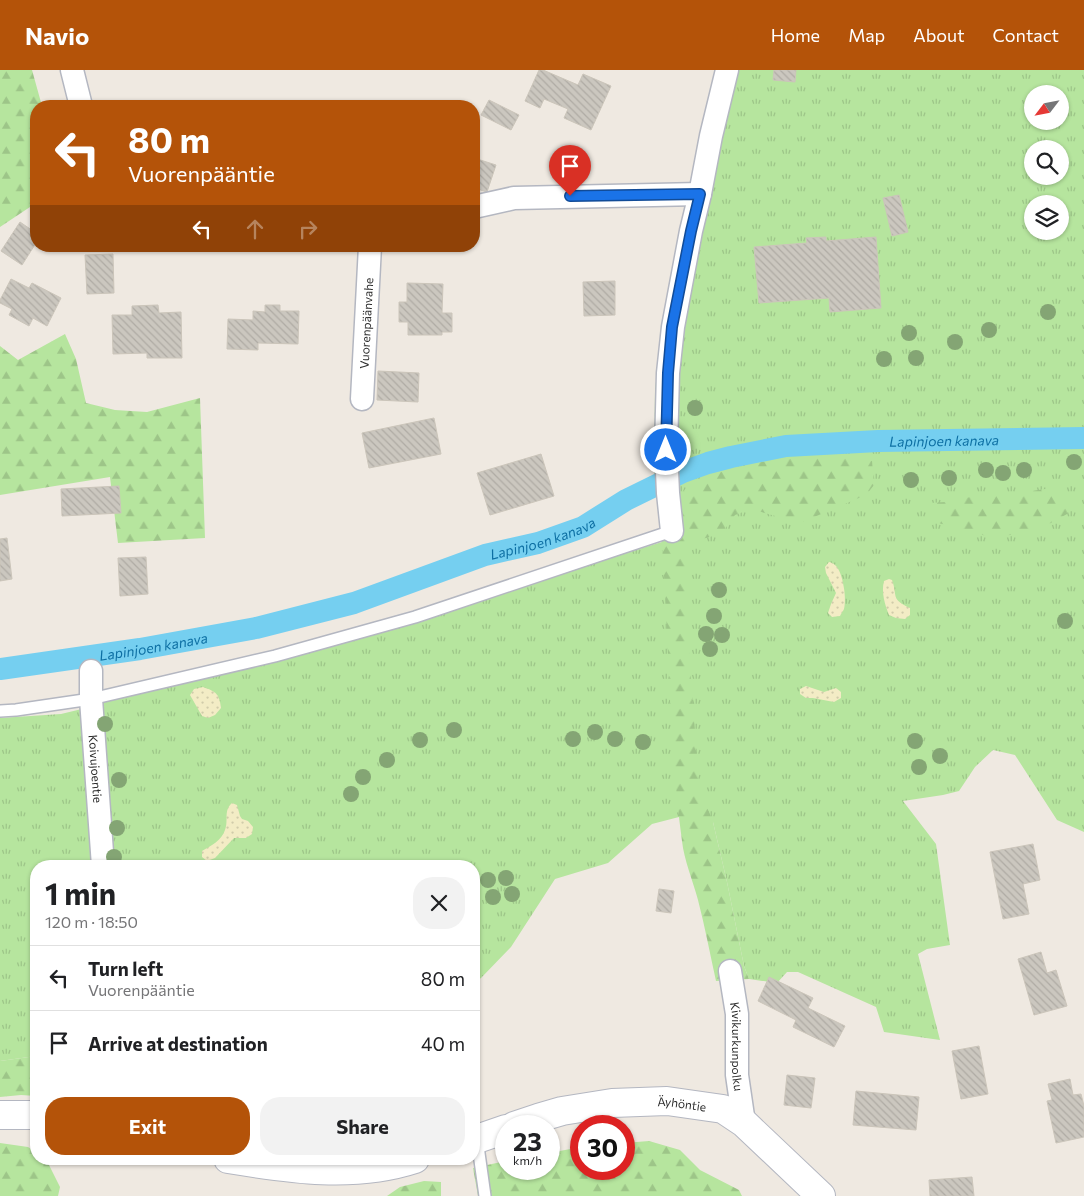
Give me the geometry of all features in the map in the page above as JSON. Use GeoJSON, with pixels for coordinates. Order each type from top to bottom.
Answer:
{"type":"FeatureCollection","features":[{"type":"Feature","properties":{"kind":"main road","name":"Äyhöntie"},"geometry":{"type":"LineString","coordinates":[[548,1115],[612,1103],[667,1101],[723,1109],[744,1123],[821,1196]]}},
{"type":"Feature","properties":{"kind":"main road"},"geometry":{"type":"LineString","coordinates":[[0,1115],[30,1115]]}},
{"type":"Feature","properties":{"kind":"main road"},"geometry":{"type":"LineString","coordinates":[[480,1137],[495,1133]]}},
{"type":"Feature","properties":{"kind":"main road"},"geometry":{"type":"LineString","coordinates":[[262,1165],[279,1168],[333,1171],[387,1165]]}},
{"type":"Feature","properties":{"kind":"street"},"geometry":{"type":"LineString","coordinates":[[72,70],[80,100]]}},
{"type":"Feature","properties":{"kind":"street"},"geometry":{"type":"LineString","coordinates":[[672,531],[666,456],[668,373],[672,327],[711,136],[727,70]]}},
{"type":"Feature","properties":{"kind":"street"},"geometry":{"type":"LineString","coordinates":[[480,206],[514,198],[700,194]]}},
{"type":"Feature","properties":{"kind":"street","name":"Vuorenpäänvahe"},"geometry":{"type":"LineString","coordinates":[[362,399],[370,252]]}},
{"type":"Feature","properties":{"kind":"street","name":"Koivujoentie"},"geometry":{"type":"LineString","coordinates":[[91,670],[103,860]]}},
{"type":"Feature","properties":{"kind":"street","name":"Kivikurkunpolku"},"geometry":{"type":"LineString","coordinates":[[730,971],[737,1014],[737,1075],[744,1123]]}},
{"type":"Feature","properties":{"kind":"lane"},"geometry":{"type":"LineString","coordinates":[[0,711],[92,699],[275,656],[416,617],[672,531]]}},
{"type":"Feature","properties":{"kind":"lane"},"geometry":{"type":"LineString","coordinates":[[480,1165],[485,1196]]}},
{"type":"Feature","properties":{"kind":"green space"},"geometry":{"type":"Polygon","coordinates":[[[0,70],[32,70],[40,100],[30,100],[30,207],[0,227],[0,70]]]}},
{"type":"Feature","properties":{"kind":"green space"},"geometry":{"type":"Polygon","coordinates":[[[718,70],[1084,70],[1084,832],[1057,820],[1015,755],[993,750],[975,767],[959,791],[903,801],[936,844],[950,945],[927,949],[918,954],[940,1040],[884,1032],[876,1007],[798,972],[787,972],[777,983],[749,979],[744,966],[713,822],[679,817],[652,824],[608,863],[555,879],[511,947],[480,979],[480,860],[30,860],[30,1057],[0,1061],[0,718],[61,714],[152,688],[427,620],[528,583],[662,542],[654,471],[655,389],[669,284],[697,154],[718,70]]]}},
{"type":"Feature","properties":{"kind":"green space"},"geometry":{"type":"Polygon","coordinates":[[[65,334],[76,359],[86,403],[115,410],[147,412],[200,398],[205,538],[118,543],[110,477],[0,495],[0,346],[18,360],[65,334]]]}},
{"type":"Feature","properties":{"kind":"green space"},"geometry":{"type":"Polygon","coordinates":[[[841,456],[872,461],[874,485],[866,495],[800,523],[751,509],[735,515],[722,533],[691,541],[687,557],[689,651],[699,786],[713,822],[744,966],[749,979],[716,981],[701,910],[683,848],[677,800],[659,512],[696,480],[730,469],[762,462],[796,458],[841,456]]]}},
{"type":"Feature","properties":{"kind":"green space"},"geometry":{"type":"Polygon","coordinates":[[[1052,488],[1068,497],[1067,514],[1049,524],[1017,534],[989,538],[977,532],[938,523],[929,503],[946,502],[980,495],[1018,493],[1052,488]]]}},
{"type":"Feature","properties":{"kind":"green space"},"geometry":{"type":"Polygon","coordinates":[[[30,1057],[30,1096],[0,1097],[0,1061],[30,1057]]]}},
{"type":"Feature","properties":{"kind":"green space"},"geometry":{"type":"Polygon","coordinates":[[[649,1141],[680,1150],[700,1170],[739,1190],[742,1196],[478,1196],[473,1168],[495,1163],[495,1180],[560,1180],[560,1151],[570,1149],[570,1180],[635,1180],[635,1142],[649,1141]]]}},
{"type":"Feature","properties":{"kind":"green space"},"geometry":{"type":"Polygon","coordinates":[[[0,1143],[30,1148],[30,1165],[49,1165],[60,1187],[58,1196],[0,1196],[0,1143]]]}},
{"type":"Feature","properties":{"kind":"green space"},"geometry":{"type":"Polygon","coordinates":[[[424,1181],[441,1182],[441,1196],[387,1196],[400,1187],[424,1181]]]}},
{"type":"Feature","properties":{"kind":"sand"},"geometry":{"type":"Polygon","coordinates":[[[829,562],[838,569],[844,586],[845,605],[840,616],[832,617],[828,613],[836,593],[826,573],[825,567],[829,562]]]}},
{"type":"Feature","properties":{"kind":"sand"},"geometry":{"type":"Polygon","coordinates":[[[892,580],[894,585],[897,599],[910,608],[910,615],[905,619],[889,615],[883,590],[884,581],[892,580]]]}},
{"type":"Feature","properties":{"kind":"sand"},"geometry":{"type":"Polygon","coordinates":[[[806,686],[824,692],[836,688],[841,692],[841,698],[834,702],[806,698],[800,694],[800,689],[806,686]]]}},
{"type":"Feature","properties":{"kind":"sand"},"geometry":{"type":"Polygon","coordinates":[[[203,687],[216,694],[221,708],[215,715],[208,718],[202,716],[190,695],[194,689],[203,687]]]}},
{"type":"Feature","properties":{"kind":"sand"},"geometry":{"type":"Polygon","coordinates":[[[232,803],[237,805],[242,819],[248,821],[253,827],[252,834],[246,838],[234,838],[215,858],[206,860],[202,857],[202,851],[224,834],[229,806],[232,803]]]}},
{"type":"Feature","properties":{"kind":"building"},"geometry":{"type":"Polygon","coordinates":[[[539,70],[578,85],[583,74],[611,86],[591,130],[564,118],[568,109],[544,99],[540,108],[525,101],[539,70]]]}},
{"type":"Feature","properties":{"kind":"building"},"geometry":{"type":"Polygon","coordinates":[[[774,70],[796,70],[795,82],[773,80],[774,70]]]}},
{"type":"Feature","properties":{"kind":"building"},"geometry":{"type":"Polygon","coordinates":[[[489,100],[519,115],[511,130],[481,115],[489,100]]]}},
{"type":"Feature","properties":{"kind":"building"},"geometry":{"type":"Polygon","coordinates":[[[480,160],[496,165],[487,192],[480,190],[480,160]]]}},
{"type":"Feature","properties":{"kind":"building"},"geometry":{"type":"Polygon","coordinates":[[[899,195],[908,232],[892,236],[883,198],[899,195]]]}},
{"type":"Feature","properties":{"kind":"building"},"geometry":{"type":"Polygon","coordinates":[[[20,222],[30,229],[30,252],[22,265],[1,251],[20,222]]]}},
{"type":"Feature","properties":{"kind":"building"},"geometry":{"type":"Polygon","coordinates":[[[826,237],[826,241],[876,237],[881,308],[830,312],[829,298],[759,303],[754,247],[807,243],[806,238],[826,237]]]}},
{"type":"Feature","properties":{"kind":"building"},"geometry":{"type":"Polygon","coordinates":[[[113,254],[114,293],[87,294],[85,255],[113,254]]]}},
{"type":"Feature","properties":{"kind":"building"},"geometry":{"type":"Polygon","coordinates":[[[11,279],[29,288],[32,283],[61,298],[47,326],[33,318],[29,326],[9,315],[12,309],[0,303],[0,300],[11,279]]]}},
{"type":"Feature","properties":{"kind":"building"},"geometry":{"type":"Polygon","coordinates":[[[615,281],[615,315],[584,316],[583,282],[615,281]]]}},
{"type":"Feature","properties":{"kind":"building"},"geometry":{"type":"Polygon","coordinates":[[[407,283],[443,284],[442,313],[452,313],[452,332],[442,332],[442,335],[408,335],[408,322],[399,322],[399,302],[407,302],[407,283]]]}},
{"type":"Feature","properties":{"kind":"building"},"geometry":{"type":"Polygon","coordinates":[[[158,305],[159,313],[181,312],[182,358],[147,358],[147,353],[113,354],[112,315],[132,315],[132,306],[158,305]]]}},
{"type":"Feature","properties":{"kind":"building"},"geometry":{"type":"Polygon","coordinates":[[[265,305],[280,305],[280,311],[299,311],[298,344],[258,343],[258,350],[227,349],[228,319],[253,320],[253,311],[265,312],[265,305]]]}},
{"type":"Feature","properties":{"kind":"building"},"geometry":{"type":"Polygon","coordinates":[[[378,371],[419,373],[418,402],[377,400],[378,371]]]}},
{"type":"Feature","properties":{"kind":"building"},"geometry":{"type":"Polygon","coordinates":[[[434,418],[441,454],[369,468],[362,433],[434,418]]]}},
{"type":"Feature","properties":{"kind":"building"},"geometry":{"type":"Polygon","coordinates":[[[541,454],[554,496],[490,515],[477,473],[541,454]]]}},
{"type":"Feature","properties":{"kind":"building"},"geometry":{"type":"Polygon","coordinates":[[[119,486],[121,513],[62,516],[61,489],[119,486]]]}},
{"type":"Feature","properties":{"kind":"building"},"geometry":{"type":"Polygon","coordinates":[[[7,538],[12,579],[0,581],[0,539],[7,538]]]}},
{"type":"Feature","properties":{"kind":"building"},"geometry":{"type":"Polygon","coordinates":[[[146,557],[148,594],[120,596],[118,558],[146,557]]]}},
{"type":"Feature","properties":{"kind":"building"},"geometry":{"type":"Polygon","coordinates":[[[1033,844],[1040,880],[1023,884],[1029,914],[1003,919],[990,852],[1033,844]]]}},
{"type":"Feature","properties":{"kind":"building"},"geometry":{"type":"Polygon","coordinates":[[[659,889],[674,891],[671,913],[656,911],[659,889]]]}},
{"type":"Feature","properties":{"kind":"building"},"geometry":{"type":"Polygon","coordinates":[[[1041,952],[1047,973],[1056,970],[1067,1006],[1034,1015],[1018,959],[1041,952]]]}},
{"type":"Feature","properties":{"kind":"building"},"geometry":{"type":"Polygon","coordinates":[[[769,977],[813,998],[808,1008],[845,1026],[834,1047],[793,1027],[796,1020],[758,1001],[769,977]]]}},
{"type":"Feature","properties":{"kind":"building"},"geometry":{"type":"Polygon","coordinates":[[[979,1046],[988,1094],[961,1099],[952,1051],[979,1046]]]}},
{"type":"Feature","properties":{"kind":"building"},"geometry":{"type":"Polygon","coordinates":[[[787,1075],[815,1078],[811,1108],[784,1105],[787,1075]]]}},
{"type":"Feature","properties":{"kind":"building"},"geometry":{"type":"Polygon","coordinates":[[[1070,1079],[1073,1095],[1081,1094],[1084,1106],[1084,1137],[1056,1143],[1047,1101],[1052,1100],[1048,1084],[1070,1079]]]}},
{"type":"Feature","properties":{"kind":"building"},"geometry":{"type":"Polygon","coordinates":[[[856,1091],[919,1097],[916,1130],[853,1125],[856,1091]]]}},
{"type":"Feature","properties":{"kind":"building"},"geometry":{"type":"Polygon","coordinates":[[[972,1177],[974,1196],[930,1196],[929,1180],[972,1177]]]}},
{"type":"Feature","properties":{"kind":"waterway","name":"Lapinjoen kanava"},"geometry":{"type":"LineString","coordinates":[[0,669],[140,649],[256,628],[354,603],[485,555],[538,543],[583,527],[626,500],[683,472],[731,457],[786,446],[878,441],[1084,438]]}},
{"type":"Feature","properties":{"kind":"route"},"geometry":{"type":"LineString","coordinates":[[570,196],[700,194],[672,327],[668,373],[666,450]]}}]}
